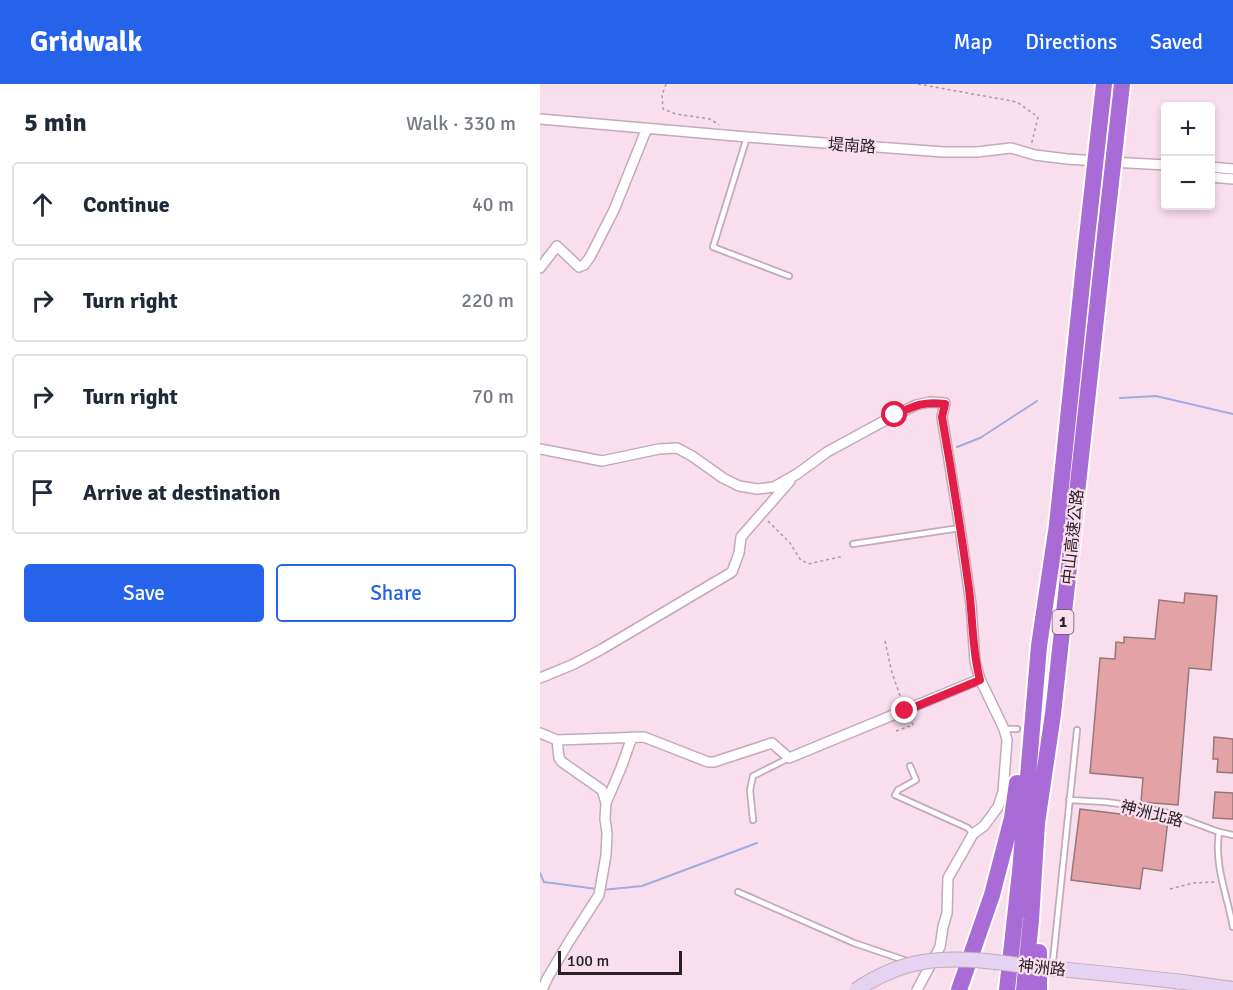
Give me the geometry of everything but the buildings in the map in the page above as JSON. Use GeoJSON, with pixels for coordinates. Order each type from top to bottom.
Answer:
{"type":"FeatureCollection","features":[{"type":"Feature","properties":{"kind":"highway","name":"中山高速公路"},"geometry":{"type":"LineString","coordinates":[[1007,990],[1020,872],[1039,646],[1057,525],[1104,84]]}},
{"type":"Feature","properties":{"kind":"highway","name":"中山高速公路"},"geometry":{"type":"LineString","coordinates":[[1024,990],[1037,823],[1053,714],[1122,84]]}},
{"type":"Feature","properties":{"kind":"highway"},"geometry":{"type":"LineString","coordinates":[[959,990],[992,895],[1012,818],[1039,646]]}},
{"type":"Feature","properties":{"kind":"highway"},"geometry":{"type":"LineString","coordinates":[[1037,823],[1039,990]]}},
{"type":"Feature","properties":{"kind":"highway"},"geometry":{"type":"LineString","coordinates":[[952,990],[978,937]]}},
{"type":"Feature","properties":{"kind":"street","name":"堤南路"},"geometry":{"type":"LineString","coordinates":[[540,119],[943,152],[976,152],[1011,148],[1035,155],[1067,159],[1161,166]]}},
{"type":"Feature","properties":{"kind":"street"},"geometry":{"type":"LineString","coordinates":[[540,268],[557,246],[579,267],[584,265],[614,210],[647,128]]}},
{"type":"Feature","properties":{"kind":"street"},"geometry":{"type":"LineString","coordinates":[[1215,168],[1233,169]]}},
{"type":"Feature","properties":{"kind":"street"},"geometry":{"type":"LineString","coordinates":[[1215,177],[1233,179]]}},
{"type":"Feature","properties":{"kind":"street"},"geometry":{"type":"LineString","coordinates":[[540,449],[602,461],[659,449],[677,448],[739,486],[757,489],[774,488],[827,452],[916,405],[930,402],[945,404],[942,417],[972,615],[975,662],[980,680],[1007,740],[1003,792],[998,807],[984,826],[973,834],[948,878],[947,913],[940,946],[917,990]]}},
{"type":"Feature","properties":{"kind":"street"},"geometry":{"type":"LineString","coordinates":[[540,678],[602,649],[732,572],[739,553],[741,537],[797,474]]}},
{"type":"Feature","properties":{"kind":"street"},"geometry":{"type":"LineString","coordinates":[[540,733],[557,740],[644,737],[708,762],[772,743],[789,758],[980,680]]}},
{"type":"Feature","properties":{"kind":"street"},"geometry":{"type":"LineString","coordinates":[[542,990],[544,976],[599,895],[608,833],[605,819],[606,803],[632,737]]}},
{"type":"Feature","properties":{"kind":"street"},"geometry":{"type":"LineString","coordinates":[[557,740],[559,758],[562,762],[602,790],[606,803]]}},
{"type":"Feature","properties":{"kind":"street","name":"神洲路"},"geometry":{"type":"LineString","coordinates":[[856,990],[876,977],[899,968],[923,961],[946,959],[1231,990]]}},
{"type":"Feature","properties":{"kind":"street","name":"神洲路"},"geometry":{"type":"LineString","coordinates":[[869,990],[901,974],[923,968],[947,966],[1183,985]]}},
{"type":"Feature","properties":{"kind":"lane"},"geometry":{"type":"LineString","coordinates":[[747,137],[712,247],[789,276]]}},
{"type":"Feature","properties":{"kind":"lane"},"geometry":{"type":"LineString","coordinates":[[853,544],[960,528]]}},
{"type":"Feature","properties":{"kind":"lane"},"geometry":{"type":"LineString","coordinates":[[1004,729],[1017,729]]}},
{"type":"Feature","properties":{"kind":"lane"},"geometry":{"type":"LineString","coordinates":[[1053,961],[1077,730]]}},
{"type":"Feature","properties":{"kind":"lane"},"geometry":{"type":"LineString","coordinates":[[753,820],[750,790],[753,776],[789,758]]}},
{"type":"Feature","properties":{"kind":"lane"},"geometry":{"type":"LineString","coordinates":[[910,766],[916,780],[898,790],[895,795],[968,828],[973,834]]}},
{"type":"Feature","properties":{"kind":"lane","name":"神洲北路"},"geometry":{"type":"LineString","coordinates":[[1070,800],[1106,802],[1165,812],[1233,835]]}},
{"type":"Feature","properties":{"kind":"lane"},"geometry":{"type":"LineString","coordinates":[[1219,832],[1217,848],[1222,882],[1233,927]]}},
{"type":"Feature","properties":{"kind":"lane"},"geometry":{"type":"LineString","coordinates":[[738,892],[854,943],[928,968]]}},
{"type":"Feature","properties":{"kind":"path"},"geometry":{"type":"LineString","coordinates":[[666,84],[662,95],[663,109],[676,114],[710,119],[721,127],[723,134]]}},
{"type":"Feature","properties":{"kind":"path"},"geometry":{"type":"LineString","coordinates":[[918,84],[1017,102],[1038,117],[1031,146],[1035,155]]}},
{"type":"Feature","properties":{"kind":"path"},"geometry":{"type":"LineString","coordinates":[[761,514],[790,543],[800,559],[808,564],[844,556]]}},
{"type":"Feature","properties":{"kind":"path"},"geometry":{"type":"LineString","coordinates":[[885,641],[892,673],[905,711],[913,725],[897,731]]}},
{"type":"Feature","properties":{"kind":"path"},"geometry":{"type":"LineString","coordinates":[[1170,889],[1193,883],[1222,882]]}},
{"type":"Feature","properties":{"kind":"waterway"},"geometry":{"type":"LineString","coordinates":[[1120,398],[1156,396],[1233,414]]}},
{"type":"Feature","properties":{"kind":"waterway"},"geometry":{"type":"LineString","coordinates":[[957,447],[980,438],[1037,401]]}},
{"type":"Feature","properties":{"kind":"waterway"},"geometry":{"type":"LineString","coordinates":[[602,890],[642,886],[757,843]]}},
{"type":"Feature","properties":{"kind":"waterway"},"geometry":{"type":"LineString","coordinates":[[540,873],[544,882],[597,889]]}},
{"type":"Feature","properties":{"kind":"route"},"geometry":{"type":"LineString","coordinates":[[895,415],[916,405],[930,402],[945,404],[942,417],[971,604],[975,662],[980,680],[905,711]]}}]}
